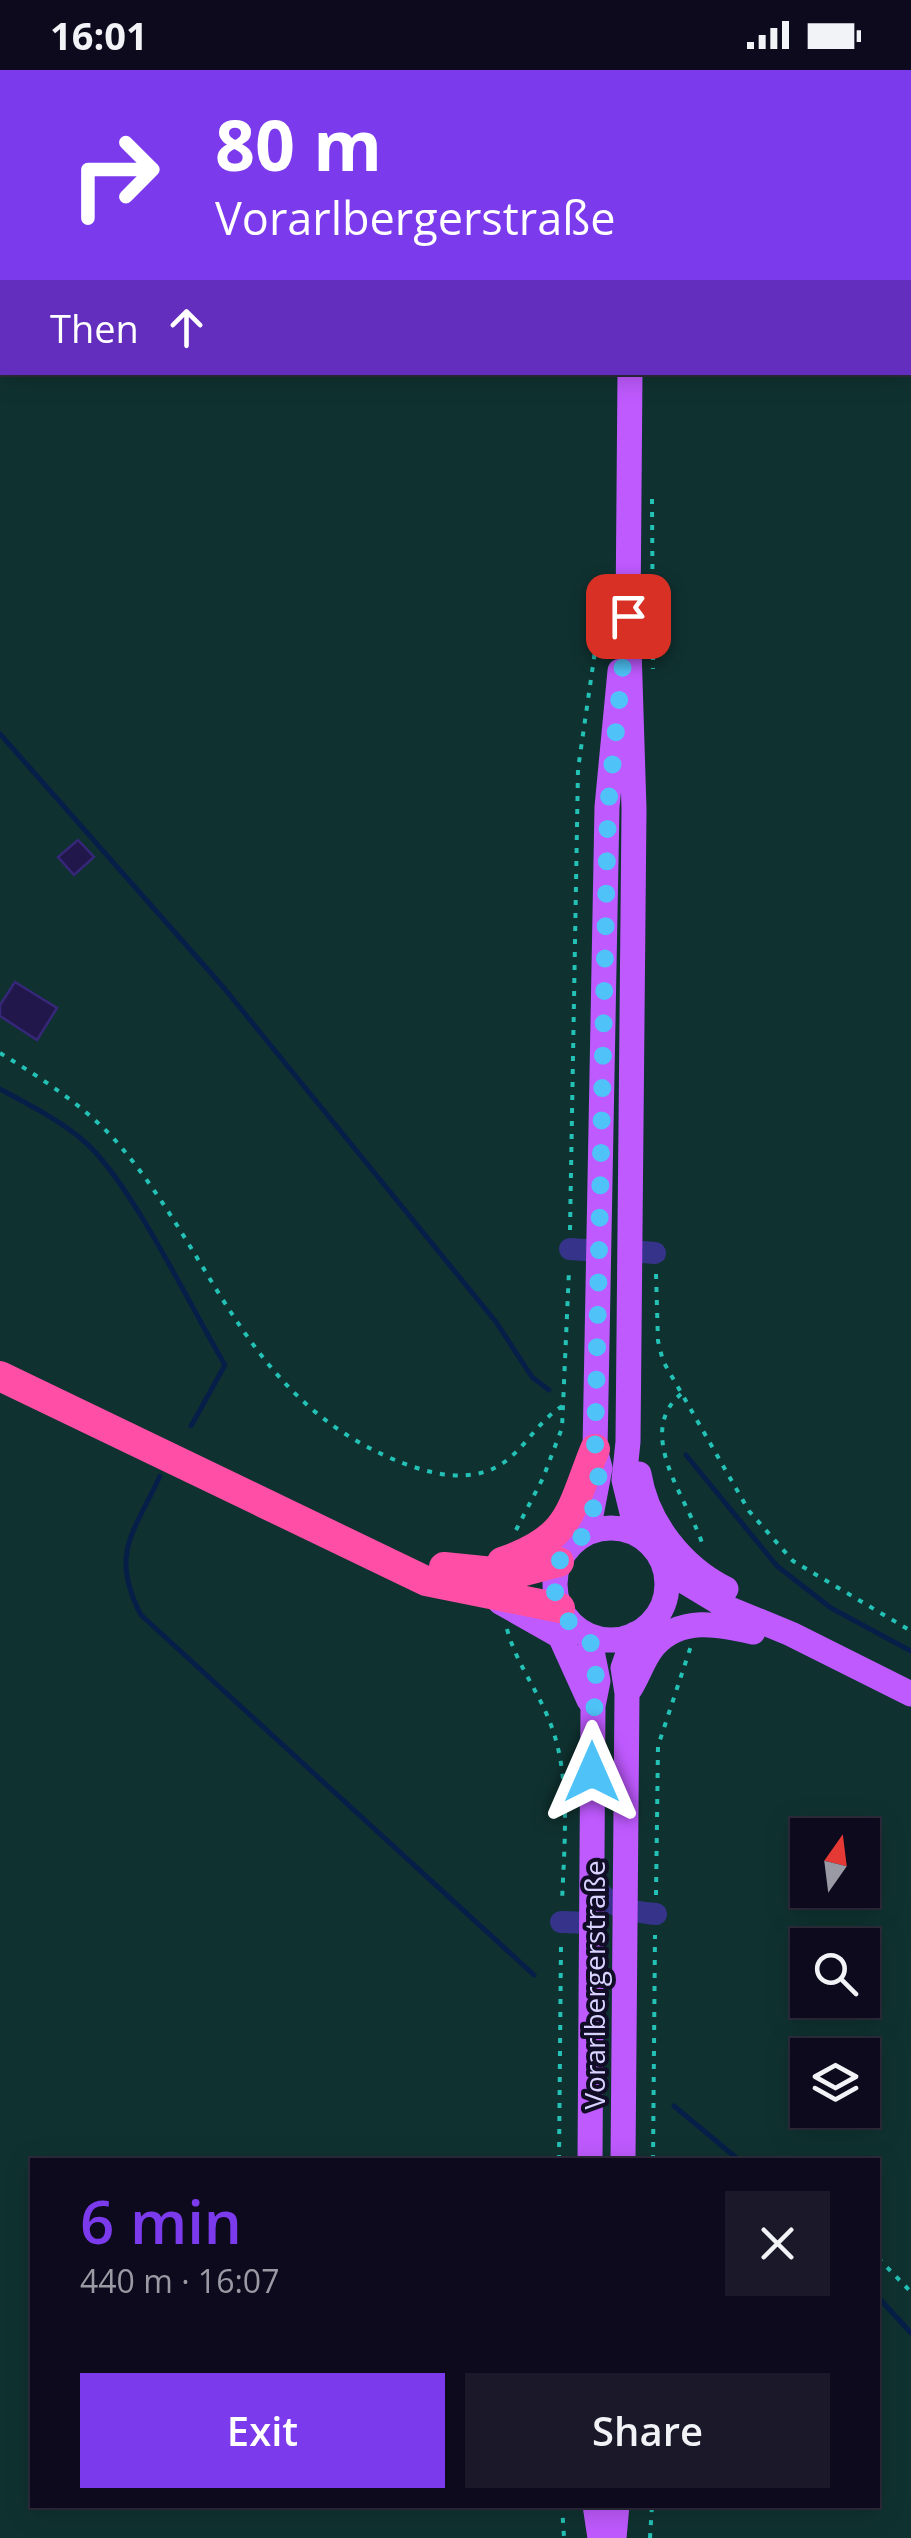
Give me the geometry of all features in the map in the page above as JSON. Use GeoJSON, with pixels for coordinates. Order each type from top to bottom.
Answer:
{"type":"FeatureCollection","features":[{"type":"Feature","properties":{"kind":"highway"},"geometry":{"type":"LineString","coordinates":[[0,1356],[354,1530],[456,1571],[513,1574],[559,1562]]}},
{"type":"Feature","properties":{"kind":"highway"},"geometry":{"type":"LineString","coordinates":[[0,1376],[426,1581],[498,1606],[560,1608]]}},
{"type":"Feature","properties":{"kind":"highway"},"geometry":{"type":"LineString","coordinates":[[456,1571],[502,1562],[553,1538],[575,1508],[595,1449]]}},
{"type":"Feature","properties":{"kind":"main road"},"geometry":{"type":"LineString","coordinates":[[630,375],[628,616],[642,1252],[629,1335],[624,1480],[637,1533]]}},
{"type":"Feature","properties":{"kind":"main road"},"geometry":{"type":"LineString","coordinates":[[588,1532],[599,1482],[595,1449],[608,807],[628,616]]}},
{"type":"Feature","properties":{"kind":"main road"},"geometry":{"type":"LineString","coordinates":[[599,1251],[613,1263],[613,1312],[629,1335]]}},
{"type":"Feature","properties":{"kind":"main road"},"geometry":{"type":"LineString","coordinates":[[628,1442],[654,1520],[684,1561],[717,1585],[775,1614],[791,1634]]}},
{"type":"Feature","properties":{"kind":"main road"},"geometry":{"type":"LineString","coordinates":[[657,1618],[667,1596],[667,1572],[661,1556],[637,1533],[610,1527],[588,1532],[568,1547],[559,1562],[555,1593],[560,1608],[589,1636],[610,1640],[635,1634],[682,1607],[730,1610]]}},
{"type":"Feature","properties":{"kind":"main road"},"geometry":{"type":"LineString","coordinates":[[667,1572],[730,1610],[791,1634],[911,1694]]}},
{"type":"Feature","properties":{"kind":"main road"},"geometry":{"type":"LineString","coordinates":[[498,1606],[560,1636],[593,1706]]}},
{"type":"Feature","properties":{"kind":"main road"},"geometry":{"type":"LineString","coordinates":[[626,1692],[655,1644],[684,1627],[710,1624],[791,1634]]}},
{"type":"Feature","properties":{"kind":"main road","name":"Vorarlbergerstraße"},"geometry":{"type":"LineString","coordinates":[[623,2158],[623,1668],[635,1634]]}},
{"type":"Feature","properties":{"kind":"main road","name":"Vorarlbergerstraße"},"geometry":{"type":"LineString","coordinates":[[589,1636],[598,1681],[593,1706],[590,2158]]}},
{"type":"Feature","properties":{"kind":"main road"},"geometry":{"type":"LineString","coordinates":[[595,2508],[600,2538]]}},
{"type":"Feature","properties":{"kind":"main road"},"geometry":{"type":"LineString","coordinates":[[614,2538],[617,2508]]}},
{"type":"Feature","properties":{"kind":"lane"},"geometry":{"type":"LineString","coordinates":[[570,1249],[599,1251]]}},
{"type":"Feature","properties":{"kind":"lane"},"geometry":{"type":"LineString","coordinates":[[592,1883],[606,1902],[625,1911],[656,1914]]}},
{"type":"Feature","properties":{"kind":"lane"},"geometry":{"type":"LineString","coordinates":[[561,1922],[592,1923]]}},
{"type":"Feature","properties":{"kind":"path"},"geometry":{"type":"LineString","coordinates":[[0,1054],[71,1100],[113,1138],[277,1379],[346,1437],[426,1470],[478,1474],[506,1461],[550,1413],[564,1406]]}},
{"type":"Feature","properties":{"kind":"path"},"geometry":{"type":"LineString","coordinates":[[510,1544],[556,1448],[564,1406],[570,1249]]}},
{"type":"Feature","properties":{"kind":"path"},"geometry":{"type":"LineString","coordinates":[[705,1555],[663,1449],[664,1422],[681,1394],[749,1511],[793,1562],[911,1631]]}},
{"type":"Feature","properties":{"kind":"path"},"geometry":{"type":"LineString","coordinates":[[498,1606],[512,1650],[548,1716],[560,1762],[559,2158]]}},
{"type":"Feature","properties":{"kind":"path"},"geometry":{"type":"LineString","coordinates":[[880,2260],[911,2292]]}},
{"type":"Feature","properties":{"kind":"path"},"geometry":{"type":"LineString","coordinates":[[562,2508],[564,2538]]}},
{"type":"Feature","properties":{"kind":"path"},"geometry":{"type":"LineString","coordinates":[[650,2538],[652,2508]]}},
{"type":"Feature","properties":{"kind":"green space"},"geometry":{"type":"Polygon","coordinates":[[[0,375],[911,375],[911,2538],[0,2538],[0,375]]]}},
{"type":"Feature","properties":{"kind":"building"},"geometry":{"type":"Polygon","coordinates":[[[78,840],[94,857],[74,875],[58,857],[78,840]]]}},
{"type":"Feature","properties":{"kind":"building"},"geometry":{"type":"Polygon","coordinates":[[[15,982],[57,1008],[37,1040],[0,1016],[0,1005],[15,982]]]}},
{"type":"Feature","properties":{"kind":"waterway"},"geometry":{"type":"LineString","coordinates":[[0,734],[224,988],[496,1322],[532,1377],[549,1390]]}},
{"type":"Feature","properties":{"kind":"waterway"},"geometry":{"type":"LineString","coordinates":[[0,1089],[85,1142],[122,1186],[160,1247],[225,1365],[191,1426]]}},
{"type":"Feature","properties":{"kind":"waterway"},"geometry":{"type":"LineString","coordinates":[[686,1455],[777,1566],[831,1608],[911,1651]]}},
{"type":"Feature","properties":{"kind":"waterway"},"geometry":{"type":"LineString","coordinates":[[160,1476],[134,1529],[126,1559],[132,1594],[141,1615],[534,1975]]}},
{"type":"Feature","properties":{"kind":"waterway"},"geometry":{"type":"LineString","coordinates":[[674,2106],[737,2158]]}},
{"type":"Feature","properties":{"kind":"waterway"},"geometry":{"type":"LineString","coordinates":[[880,2299],[911,2333]]}},
{"type":"Feature","properties":{"kind":"route"},"geometry":{"type":"LineString","coordinates":[[592,1772],[596,1666],[589,1636],[567,1620],[560,1608],[555,1578],[568,1547],[588,1532],[599,1482],[595,1449],[608,807],[615,706],[628,616]]}}]}
